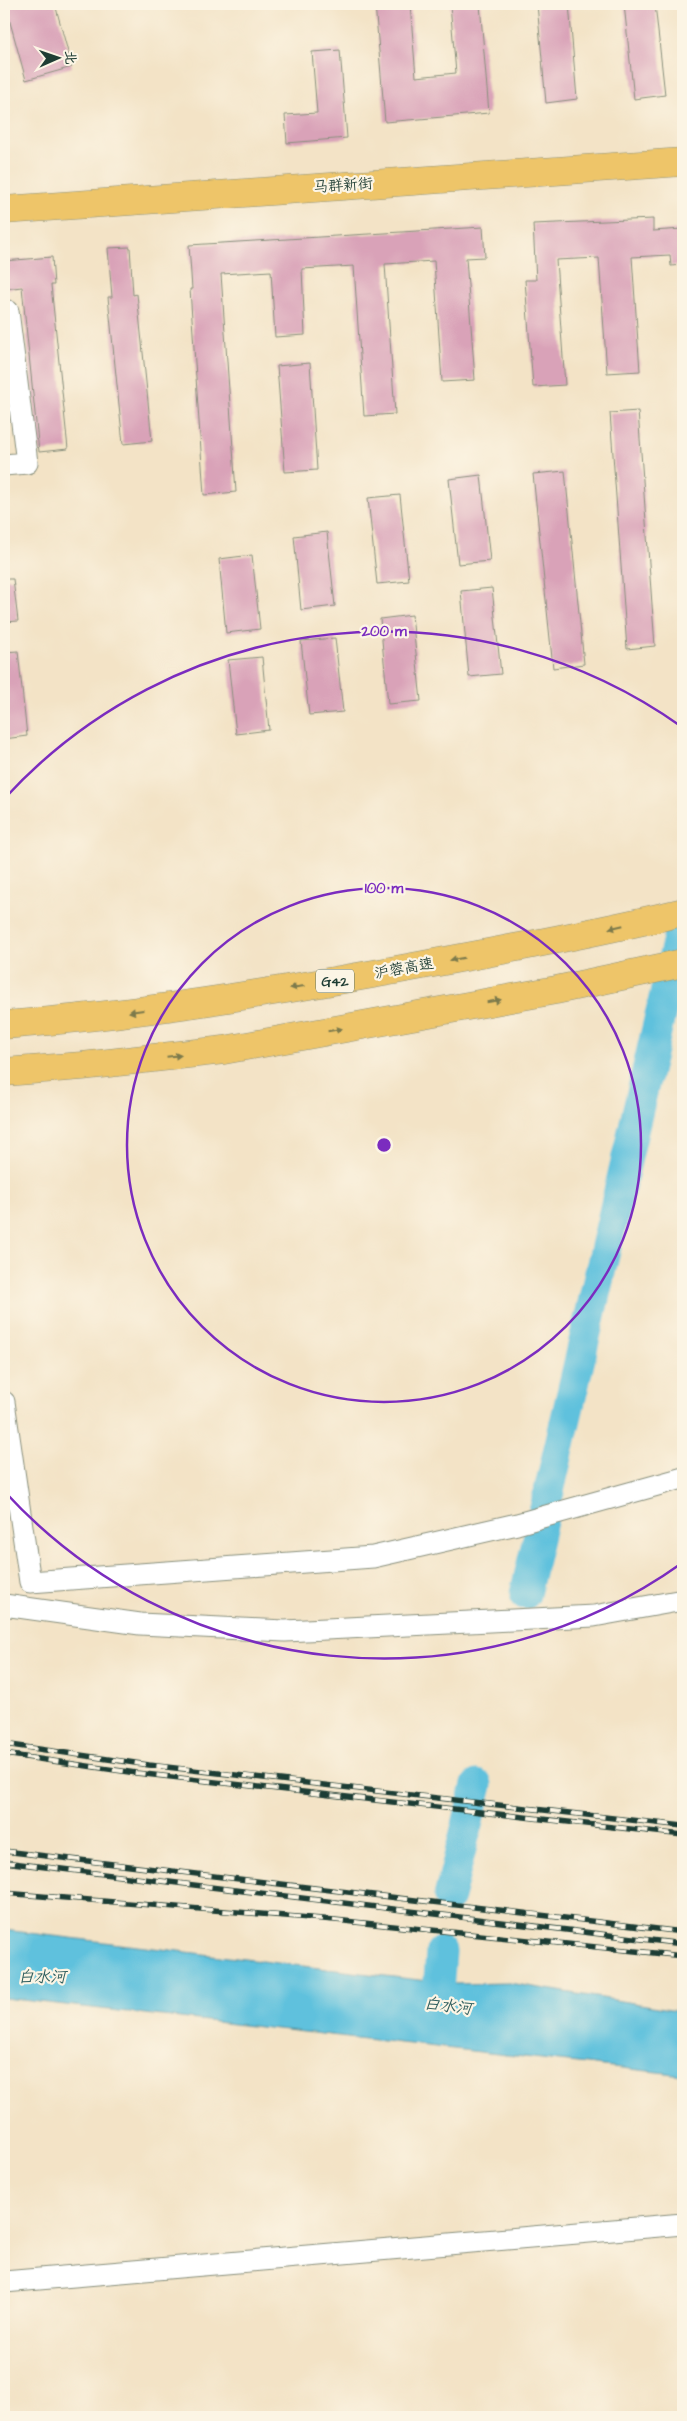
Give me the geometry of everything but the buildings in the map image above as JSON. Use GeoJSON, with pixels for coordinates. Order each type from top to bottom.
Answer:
{"type":"FeatureCollection","features":[{"type":"Feature","properties":{"kind":"main road","name":"马群新街"},"geometry":{"type":"LineString","coordinates":[[4,210],[683,162]]}},
{"type":"Feature","properties":{"kind":"main road","name":"沪蓉高速"},"geometry":{"type":"LineString","coordinates":[[4,1025],[82,1019],[310,985],[546,943],[673,914]]}},
{"type":"Feature","properties":{"kind":"main road"},"geometry":{"type":"LineString","coordinates":[[4,1072],[82,1066],[224,1050],[556,990],[683,963]]}},
{"type":"Feature","properties":{"kind":"main road"},"geometry":{"type":"LineString","coordinates":[[4,1079],[82,1066]]}},
{"type":"Feature","properties":{"kind":"street"},"geometry":{"type":"LineString","coordinates":[[4,465],[27,463],[8,311]]}},
{"type":"Feature","properties":{"kind":"street"},"geometry":{"type":"LineString","coordinates":[[4,1402],[30,1582],[373,1557],[517,1524],[605,1498],[683,1478]]}},
{"type":"Feature","properties":{"kind":"street"},"geometry":{"type":"LineString","coordinates":[[4,1605],[140,1624],[286,1631],[594,1616],[683,1600]]}},
{"type":"Feature","properties":{"kind":"street"},"geometry":{"type":"LineString","coordinates":[[4,2282],[683,2224]]}},
{"type":"Feature","properties":{"kind":"water","name":"白水河"},"geometry":{"type":"Polygon","coordinates":[[[4,1930],[452,1984],[509,1983],[683,2011],[683,2075],[4,1998],[4,1930]]]}},
{"type":"Feature","properties":{"kind":"waterway"},"geometry":{"type":"LineString","coordinates":[[525,1594],[683,917]]}},
{"type":"Feature","properties":{"kind":"waterway"},"geometry":{"type":"LineString","coordinates":[[449,1897],[477,1785]]}},
{"type":"Feature","properties":{"kind":"waterway"},"geometry":{"type":"LineString","coordinates":[[437,2005],[441,1952]]}},
{"type":"Feature","properties":{"kind":"railway"},"geometry":{"type":"LineString","coordinates":[[4,1744],[149,1765],[683,1826]]}},
{"type":"Feature","properties":{"kind":"railway"},"geometry":{"type":"LineString","coordinates":[[4,1754],[136,1773],[683,1835]]}},
{"type":"Feature","properties":{"kind":"railway"},"geometry":{"type":"LineString","coordinates":[[4,1851],[683,1932]]}},
{"type":"Feature","properties":{"kind":"railway"},"geometry":{"type":"LineString","coordinates":[[4,1862],[683,1944]]}},
{"type":"Feature","properties":{"kind":"railway"},"geometry":{"type":"LineString","coordinates":[[4,1893],[335,1920],[683,1956]]}}]}
